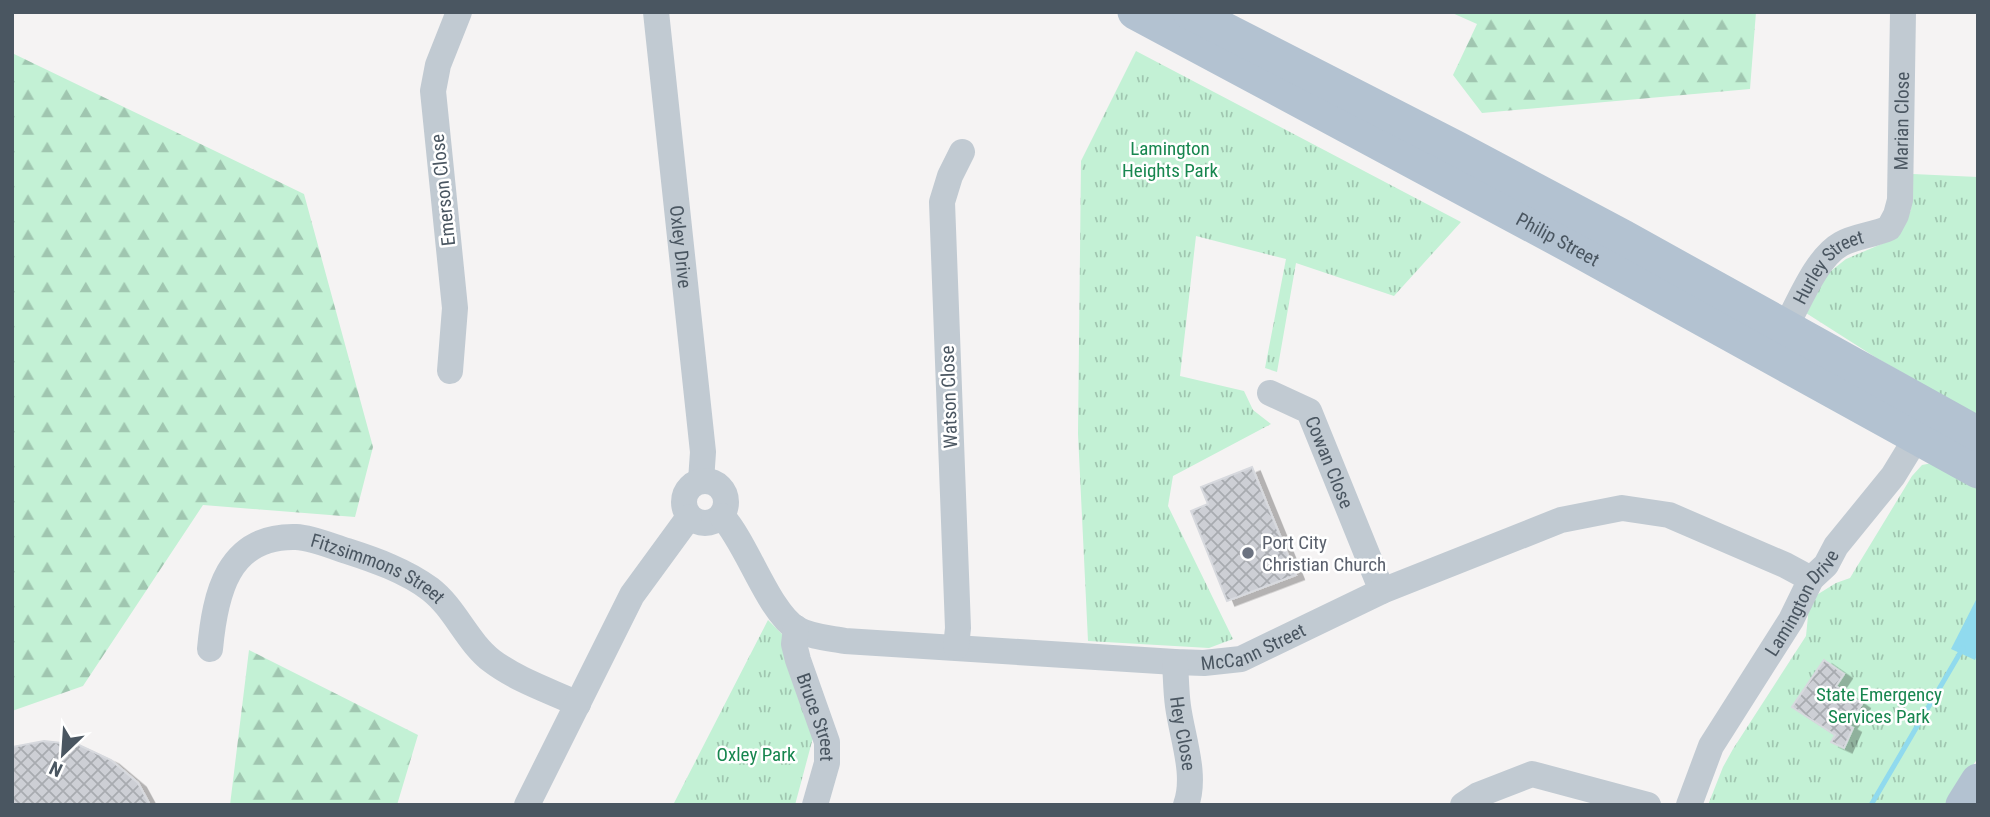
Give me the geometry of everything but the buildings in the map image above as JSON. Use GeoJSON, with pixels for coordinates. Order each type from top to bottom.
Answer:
{"type":"FeatureCollection","features":[{"type":"Feature","properties":{"kind":"main road","name":"Philip Street"},"geometry":{"type":"LineString","coordinates":[[1135,12],[1573,247],[1925,424],[1978,434]]}},
{"type":"Feature","properties":{"kind":"main road","name":"Philip Street"},"geometry":{"type":"LineString","coordinates":[[1189,12],[1456,148],[1785,328],[1925,424],[1978,471]]}},
{"type":"Feature","properties":{"kind":"main road"},"geometry":{"type":"LineString","coordinates":[[1963,805],[1978,781]]}},
{"type":"Feature","properties":{"kind":"street","name":"Emerson Close"},"geometry":{"type":"LineString","coordinates":[[450,372],[455,308],[433,91],[438,65],[459,12]]}},
{"type":"Feature","properties":{"kind":"street","name":"Oxley Drive"},"geometry":{"type":"LineString","coordinates":[[656,12],[703,452],[701,481]]}},
{"type":"Feature","properties":{"kind":"street","name":"Marian Close"},"geometry":{"type":"LineString","coordinates":[[1889,228],[1896,215],[1899,200],[1903,12]]}},
{"type":"Feature","properties":{"kind":"street","name":"Watson Close"},"geometry":{"type":"LineString","coordinates":[[956,647],[958,628],[942,202],[950,176],[962,152]]}},
{"type":"Feature","properties":{"kind":"street","name":"Hurley Street"},"geometry":{"type":"LineString","coordinates":[[1785,328],[1817,270],[1829,254],[1842,244],[1889,228]]}},
{"type":"Feature","properties":{"kind":"street","name":"Cowan Close"},"geometry":{"type":"LineString","coordinates":[[1270,393],[1309,411],[1382,591]]}},
{"type":"Feature","properties":{"kind":"street","name":"Lamington Drive"},"geometry":{"type":"LineString","coordinates":[[1689,805],[1711,746],[1791,620],[1811,579],[1826,565],[1836,546],[1893,476],[1925,424]]}},
{"type":"Feature","properties":{"kind":"street"},"geometry":{"type":"LineString","coordinates":[[701,481],[716,484],[725,495],[727,502],[722,516],[715,522],[697,522],[685,511],[684,495],[701,481]]}},
{"type":"Feature","properties":{"kind":"street","name":"McCann Street"},"geometry":{"type":"LineString","coordinates":[[796,628],[820,637],[845,641],[1175,662],[1204,663],[1241,659],[1382,591],[1561,520],[1622,508],[1669,515],[1811,579]]}},
{"type":"Feature","properties":{"kind":"street"},"geometry":{"type":"LineString","coordinates":[[722,516],[734,530],[780,612],[796,628]]}},
{"type":"Feature","properties":{"kind":"street"},"geometry":{"type":"LineString","coordinates":[[527,805],[637,586],[690,517]]}},
{"type":"Feature","properties":{"kind":"street","name":"Fitzsimmons Street"},"geometry":{"type":"LineString","coordinates":[[210,649],[214,610],[228,571],[240,557],[258,545],[275,539],[297,537],[380,562],[429,588],[443,601],[490,660],[512,674],[578,704]]}},
{"type":"Feature","properties":{"kind":"street","name":"Bruce Street"},"geometry":{"type":"LineString","coordinates":[[796,628],[794,643],[798,660],[827,742],[827,763],[815,805]]}},
{"type":"Feature","properties":{"kind":"street","name":"Hey Close"},"geometry":{"type":"LineString","coordinates":[[1175,662],[1178,705],[1190,777],[1190,793],[1186,805]]}},
{"type":"Feature","properties":{"kind":"street"},"geometry":{"type":"LineString","coordinates":[[1463,805],[1478,795],[1532,774],[1648,805]]}},
{"type":"Feature","properties":{"kind":"green space"},"geometry":{"type":"Polygon","coordinates":[[[1450,12],[1756,12],[1750,89],[1482,113],[1453,75],[1477,24],[1450,12]]]}},
{"type":"Feature","properties":{"kind":"green space","name":"Lamington Heights Park"},"geometry":{"type":"Polygon","coordinates":[[[1136,51],[1461,222],[1394,296],[1296,263],[1277,372],[1265,368],[1286,259],[1196,236],[1180,376],[1244,391],[1253,410],[1271,424],[1173,476],[1168,506],[1233,639],[1209,648],[1088,641],[1078,434],[1081,161],[1136,51]]]}},
{"type":"Feature","properties":{"kind":"green space"},"geometry":{"type":"Polygon","coordinates":[[[12,53],[304,194],[373,447],[355,517],[203,505],[83,686],[12,711],[12,53]]]}},
{"type":"Feature","properties":{"kind":"green space"},"geometry":{"type":"Polygon","coordinates":[[[1913,174],[1978,177],[1978,416],[1875,357],[1806,313],[1827,274],[1846,259],[1891,240],[1911,210],[1913,174]]]}},
{"type":"Feature","properties":{"kind":"green space","name":"State Emergency Services Park"},"geometry":{"type":"Polygon","coordinates":[[[1932,463],[1978,484],[1978,758],[1945,805],[1708,805],[1733,749],[1806,636],[1809,606],[1815,596],[1850,578],[1912,476],[1922,465],[1932,463]]]}},
{"type":"Feature","properties":{"kind":"green space","name":"Oxley Park"},"geometry":{"type":"Polygon","coordinates":[[[768,620],[789,641],[818,719],[795,805],[673,805],[768,620]]]}},
{"type":"Feature","properties":{"kind":"green space"},"geometry":{"type":"Polygon","coordinates":[[[249,650],[418,735],[397,805],[230,805],[249,650]]]}},
{"type":"Feature","properties":{"kind":"water"},"geometry":{"type":"Polygon","coordinates":[[[1978,596],[1978,653],[1975,660],[1951,649],[1978,596]]]}},
{"type":"Feature","properties":{"kind":"waterway"},"geometry":{"type":"LineString","coordinates":[[1871,805],[1963,648]]}},
{"type":"Feature","properties":{"kind":"place","name":"Port City Christian Church"},"geometry":{"type":"Point","coordinates":[1248,553]}}]}
